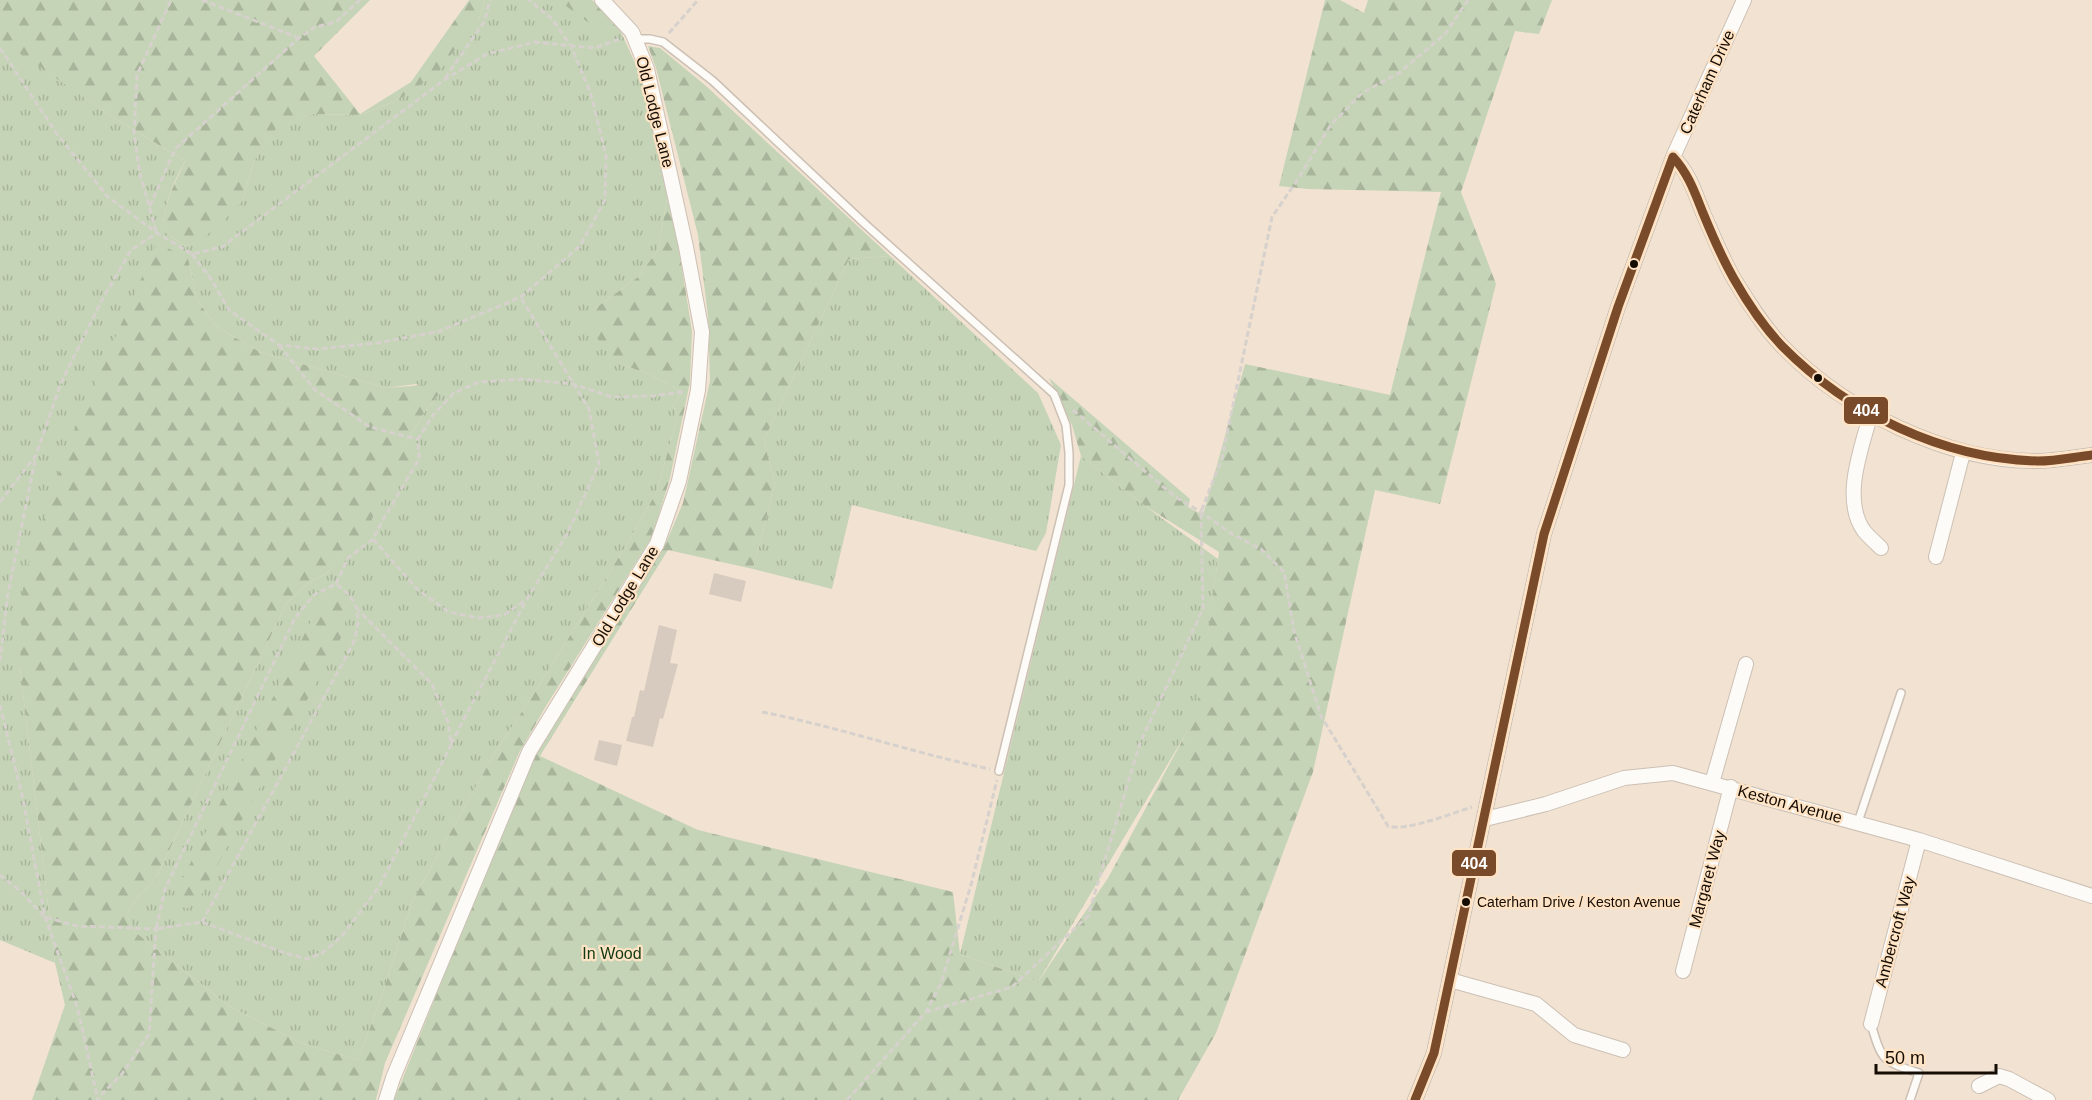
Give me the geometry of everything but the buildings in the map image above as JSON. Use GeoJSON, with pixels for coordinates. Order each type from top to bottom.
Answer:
{"type":"FeatureCollection","features":[{"type":"Feature","properties":{"kind":"street","name":"Old Lodge Lane"},"geometry":{"type":"LineString","coordinates":[[386,1100],[393,1078],[529,752],[657,544],[679,482],[698,390],[702,332],[687,247],[649,80],[632,32],[602,0]]}},
{"type":"Feature","properties":{"kind":"street","name":"Caterham Drive"},"geometry":{"type":"LineString","coordinates":[[1415,1100],[1434,1053],[1544,534],[1618,307],[1673,157],[1744,0]]}},
{"type":"Feature","properties":{"kind":"street"},"geometry":{"type":"LineString","coordinates":[[1673,157],[1685,168],[1729,269],[1758,316],[1782,346],[1853,404],[1902,428],[1963,453],[2038,462],[2092,455]]}},
{"type":"Feature","properties":{"kind":"street"},"geometry":{"type":"LineString","coordinates":[[1871,413],[1854,474],[1856,512],[1864,531],[1881,548]]}},
{"type":"Feature","properties":{"kind":"street"},"geometry":{"type":"LineString","coordinates":[[1936,557],[1963,453]]}},
{"type":"Feature","properties":{"kind":"street"},"geometry":{"type":"LineString","coordinates":[[1712,783],[1746,664]]}},
{"type":"Feature","properties":{"kind":"street","name":"Keston Avenue"},"geometry":{"type":"LineString","coordinates":[[1485,819],[1546,804],[1624,778],[1673,773],[1858,822],[2092,896]]}},
{"type":"Feature","properties":{"kind":"street","name":"Margaret Way"},"geometry":{"type":"LineString","coordinates":[[1683,970],[1731,787]]}},
{"type":"Feature","properties":{"kind":"street","name":"Ambercroft Way"},"geometry":{"type":"LineString","coordinates":[[1871,1024],[1919,840]]}},
{"type":"Feature","properties":{"kind":"street"},"geometry":{"type":"LineString","coordinates":[[1450,980],[1536,1004],[1574,1035],[1623,1050]]}},
{"type":"Feature","properties":{"kind":"street"},"geometry":{"type":"LineString","coordinates":[[1979,1086],[1999,1076],[2048,1100]]}},
{"type":"Feature","properties":{"kind":"lane"},"geometry":{"type":"LineString","coordinates":[[635,39],[663,42],[713,81],[865,224],[1054,394],[1066,424],[1069,485],[999,771]]}},
{"type":"Feature","properties":{"kind":"lane"},"geometry":{"type":"LineString","coordinates":[[1858,822],[1901,693]]}},
{"type":"Feature","properties":{"kind":"lane"},"geometry":{"type":"LineString","coordinates":[[1871,1024],[1879,1052],[1888,1063],[1918,1074],[1910,1100]]}},
{"type":"Feature","properties":{"kind":"path"},"geometry":{"type":"LineString","coordinates":[[157,233],[140,174],[134,134],[137,75],[171,0]]}},
{"type":"Feature","properties":{"kind":"path"},"geometry":{"type":"LineString","coordinates":[[202,0],[299,38]]}},
{"type":"Feature","properties":{"kind":"path"},"geometry":{"type":"LineString","coordinates":[[150,206],[175,149],[299,38],[315,27],[336,22],[360,0]]}},
{"type":"Feature","properties":{"kind":"path"},"geometry":{"type":"LineString","coordinates":[[444,80],[484,22],[490,0]]}},
{"type":"Feature","properties":{"kind":"path"},"geometry":{"type":"LineString","coordinates":[[279,345],[318,349],[377,343],[440,331],[521,297],[580,246],[605,200],[606,156],[591,94],[571,46],[552,19],[529,0]]}},
{"type":"Feature","properties":{"kind":"path"},"geometry":{"type":"LineString","coordinates":[[663,42],[698,0]]}},
{"type":"Feature","properties":{"kind":"path"},"geometry":{"type":"LineString","coordinates":[[926,1012],[1012,987],[1088,916],[1140,743],[1203,609],[1201,512],[1222,458],[1272,217],[1330,126],[1362,93],[1399,73],[1445,34],[1468,0]]}},
{"type":"Feature","properties":{"kind":"path"},"geometry":{"type":"LineString","coordinates":[[192,255],[222,248],[444,80],[487,54],[535,42],[594,48],[615,42]]}},
{"type":"Feature","properties":{"kind":"path"},"geometry":{"type":"LineString","coordinates":[[0,48],[57,134],[108,197],[192,255],[229,310],[279,345],[315,390],[370,427],[417,439]]}},
{"type":"Feature","properties":{"kind":"path"},"geometry":{"type":"LineString","coordinates":[[0,661],[8,593],[36,455],[61,383],[102,300],[131,250],[157,233]]}},
{"type":"Feature","properties":{"kind":"path"},"geometry":{"type":"LineString","coordinates":[[0,874],[45,917],[77,926],[156,929],[202,922],[307,959],[322,953],[341,937],[379,886],[527,599],[567,534],[599,464],[589,410],[521,297]]}},
{"type":"Feature","properties":{"kind":"path"},"geometry":{"type":"LineString","coordinates":[[98,1099],[122,1074],[149,1034],[156,929],[165,890],[295,618],[314,595],[336,584],[348,558],[373,539],[420,459],[417,439],[433,415],[454,393],[479,381],[522,379],[573,384],[612,396],[652,396],[698,390]]}},
{"type":"Feature","properties":{"kind":"path"},"geometry":{"type":"LineString","coordinates":[[1054,394],[1174,496],[1232,534],[1261,549],[1284,572],[1294,631],[1321,716],[1388,826],[1395,829],[1436,819],[1488,801]]}},
{"type":"Feature","properties":{"kind":"path"},"geometry":{"type":"LineString","coordinates":[[0,502],[36,455]]}},
{"type":"Feature","properties":{"kind":"path"},"geometry":{"type":"LineString","coordinates":[[373,539],[418,590],[449,612],[478,618],[504,615],[527,599]]}},
{"type":"Feature","properties":{"kind":"path"},"geometry":{"type":"LineString","coordinates":[[336,584],[349,594],[358,610],[432,684],[448,723],[451,745]]}},
{"type":"Feature","properties":{"kind":"path"},"geometry":{"type":"LineString","coordinates":[[202,922],[353,644],[358,627],[358,610]]}},
{"type":"Feature","properties":{"kind":"path"},"geometry":{"type":"LineString","coordinates":[[0,705],[23,799],[45,917],[77,1006],[98,1099]]}},
{"type":"Feature","properties":{"kind":"path"},"geometry":{"type":"LineString","coordinates":[[762,712],[810,721],[999,771],[971,885],[941,983],[926,1012],[847,1100]]}},
{"type":"Feature","properties":{"kind":"green space"},"geometry":{"type":"Polygon","coordinates":[[[0,0],[370,0],[314,56],[360,114],[411,82],[469,0],[485,0],[479,19],[437,73],[398,100],[360,115],[313,114],[277,127],[254,161],[242,201],[217,228],[187,247],[163,231],[167,203],[185,161],[113,117],[9,46],[0,64],[0,0]]]}},
{"type":"Feature","properties":{"kind":"green space"},"geometry":{"type":"Polygon","coordinates":[[[485,0],[592,0],[621,32],[640,74],[669,188],[658,250],[638,277],[593,310],[620,364],[649,374],[683,392],[673,405],[677,419],[656,493],[627,544],[494,754],[412,902],[358,1060],[301,1043],[229,1006],[135,932],[126,914],[139,895],[155,880],[286,604],[309,582],[326,574],[365,532],[406,442],[426,410],[440,393],[416,384],[386,388],[260,352],[217,327],[197,300],[188,258],[20,668],[55,963],[0,940],[0,64],[9,45],[113,117],[185,161],[169,195],[163,231],[187,247],[242,201],[254,161],[277,126],[313,114],[360,115],[398,100],[479,19],[485,0]]]}},
{"type":"Feature","properties":{"kind":"green space"},"geometry":{"type":"Polygon","coordinates":[[[558,0],[592,0],[621,32],[610,36],[601,32],[558,0]]]}},
{"type":"Feature","properties":{"kind":"green space","name":"In Wood"},"geometry":{"type":"Polygon","coordinates":[[[1325,0],[1340,0],[1364,13],[1368,0],[1552,0],[1539,34],[1515,31],[1461,192],[1496,284],[1440,504],[1375,490],[1313,772],[1216,1033],[1178,1100],[394,1100],[533,754],[666,543],[683,503],[710,381],[708,316],[698,235],[656,68],[648,46],[660,48],[706,86],[890,256],[849,259],[764,440],[775,485],[753,569],[668,550],[540,756],[698,830],[953,892],[960,954],[1038,982],[1108,878],[1196,715],[1219,552],[1145,506],[1081,456],[1072,425],[1049,378],[1190,499],[1188,507],[1203,515],[1245,364],[1390,395],[1441,192],[1308,189],[1279,186],[1325,0]]]}},
{"type":"Feature","properties":{"kind":"green space"},"geometry":{"type":"Polygon","coordinates":[[[669,188],[692,331],[690,382],[670,478],[652,537],[519,753],[385,1063],[376,1100],[32,1100],[65,1005],[55,963],[20,668],[23,581],[69,442],[157,243],[188,258],[197,300],[217,327],[260,352],[386,388],[435,384],[440,393],[426,410],[406,442],[413,454],[375,512],[366,532],[326,574],[309,582],[286,604],[155,880],[139,895],[126,914],[135,932],[229,1006],[301,1043],[358,1060],[412,902],[494,754],[627,544],[656,493],[677,419],[673,405],[683,392],[649,374],[620,364],[594,335],[593,310],[638,277],[658,250],[669,188]]]}},
{"type":"Feature","properties":{"kind":"green space"},"geometry":{"type":"Polygon","coordinates":[[[890,256],[1038,393],[1061,445],[1046,533],[1036,551],[852,505],[832,589],[753,569],[775,485],[764,440],[849,259],[890,256]]]}},
{"type":"Feature","properties":{"kind":"green space"},"geometry":{"type":"Polygon","coordinates":[[[1081,456],[1218,559],[1197,715],[1038,982],[960,954],[1081,456]]]}},
{"type":"Feature","properties":{"kind":"green space"},"geometry":{"type":"Polygon","coordinates":[[[338,601],[347,613],[343,634],[198,901],[188,908],[179,907],[176,892],[311,621],[325,605],[338,601]]]}},
{"type":"Feature","properties":{"kind":"transit line","name":"404"},"geometry":{"type":"LineString","coordinates":[[1673,157],[1687,176],[1725,263],[1756,314],[1782,346],[1836,392],[1899,428],[1967,452],[2038,461],[2092,455]]}},
{"type":"Feature","properties":{"kind":"transit line","name":"404"},"geometry":{"type":"LineString","coordinates":[[1415,1100],[1434,1053],[1544,534],[1618,307],[1673,157]]}},
{"type":"Feature","properties":{"kind":"place","name":"Caterham Drive / Keston Avenue"},"geometry":{"type":"Point","coordinates":[1466,902]}}]}
